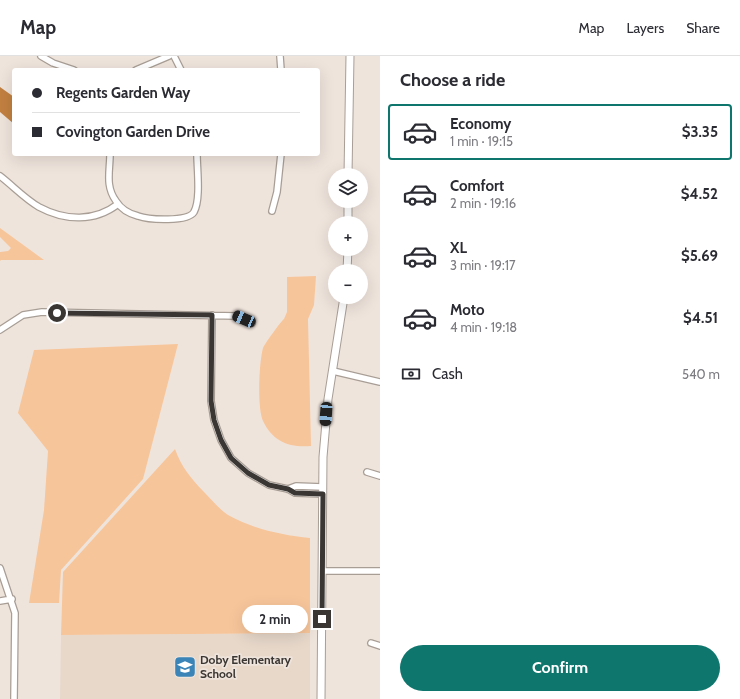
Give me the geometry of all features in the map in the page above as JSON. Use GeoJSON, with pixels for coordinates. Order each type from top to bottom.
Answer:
{"type":"FeatureCollection","features":[{"type":"Feature","properties":{"kind":"street"},"geometry":{"type":"LineString","coordinates":[[41,56],[53,63],[68,68]]}},
{"type":"Feature","properties":{"kind":"street"},"geometry":{"type":"LineString","coordinates":[[141,68],[169,56]]}},
{"type":"Feature","properties":{"kind":"street"},"geometry":{"type":"LineString","coordinates":[[174,56],[181,68]]}},
{"type":"Feature","properties":{"kind":"street"},"geometry":{"type":"LineString","coordinates":[[280,56],[281,68]]}},
{"type":"Feature","properties":{"kind":"street"},"geometry":{"type":"LineString","coordinates":[[348,168],[350,56]]}},
{"type":"Feature","properties":{"kind":"street"},"geometry":{"type":"LineString","coordinates":[[110,156],[108,184],[121,207],[140,217],[178,219],[190,216],[193,212],[197,198],[197,156]]}},
{"type":"Feature","properties":{"kind":"street"},"geometry":{"type":"LineString","coordinates":[[272,211],[277,192],[281,156]]}},
{"type":"Feature","properties":{"kind":"street"},"geometry":{"type":"LineString","coordinates":[[0,176],[39,207],[62,216],[92,216],[109,211],[118,204]]}},
{"type":"Feature","properties":{"kind":"street"},"geometry":{"type":"LineString","coordinates":[[321,699],[323,490],[326,414],[343,304]]}},
{"type":"Feature","properties":{"kind":"street"},"geometry":{"type":"LineString","coordinates":[[0,330],[23,315],[42,312],[236,316],[252,323]]}},
{"type":"Feature","properties":{"kind":"street"},"geometry":{"type":"LineString","coordinates":[[212,315],[211,401],[214,420],[221,440],[231,458],[248,473],[269,485],[288,489],[296,486],[323,490]]}},
{"type":"Feature","properties":{"kind":"street"},"geometry":{"type":"LineString","coordinates":[[333,371],[380,382]]}},
{"type":"Feature","properties":{"kind":"street"},"geometry":{"type":"LineString","coordinates":[[367,472],[380,476]]}},
{"type":"Feature","properties":{"kind":"street"},"geometry":{"type":"LineString","coordinates":[[0,568],[12,600],[15,613],[14,699]]}},
{"type":"Feature","properties":{"kind":"street"},"geometry":{"type":"LineString","coordinates":[[322,571],[380,571]]}},
{"type":"Feature","properties":{"kind":"street"},"geometry":{"type":"LineString","coordinates":[[0,601],[12,600]]}},
{"type":"Feature","properties":{"kind":"street"},"geometry":{"type":"LineString","coordinates":[[371,643],[380,646]]}},
{"type":"Feature","properties":{"kind":"shaded area"},"geometry":{"type":"Polygon","coordinates":[[[0,87],[12,96],[12,122],[0,112],[0,87]]]}},
{"type":"Feature","properties":{"kind":"shaded area"},"geometry":{"type":"Polygon","coordinates":[[[0,228],[44,260],[0,261],[0,252],[8,251],[11,248],[0,237],[0,228]]]}},
{"type":"Feature","properties":{"kind":"shaded area"},"geometry":{"type":"Polygon","coordinates":[[[316,276],[314,305],[308,319],[311,446],[296,446],[289,445],[277,439],[263,421],[259,396],[260,363],[263,348],[284,319],[287,312],[287,277],[316,276]]]}},
{"type":"Feature","properties":{"kind":"shaded area"},"geometry":{"type":"Polygon","coordinates":[[[178,344],[143,479],[61,570],[59,603],[29,603],[44,510],[48,451],[18,413],[34,350],[178,344]]]}},
{"type":"Feature","properties":{"kind":"shaded area"},"geometry":{"type":"Polygon","coordinates":[[[175,449],[184,467],[199,487],[221,510],[228,515],[247,524],[268,531],[310,538],[310,633],[61,635],[63,572],[175,449]]]}},
{"type":"Feature","properties":{"kind":"shaded area","name":"Doby Elementary School"},"geometry":{"type":"Polygon","coordinates":[[[310,633],[310,699],[60,699],[61,635],[310,633]]]}},
{"type":"Feature","properties":{"kind":"place","name":"Doby Elementary School"},"geometry":{"type":"Point","coordinates":[185,667]}},
{"type":"Feature","properties":{"kind":"route"},"geometry":{"type":"LineString","coordinates":[[57,313],[212,315],[211,401],[214,420],[221,440],[231,458],[238,466],[269,485],[288,489],[295,493],[323,494],[322,619]]}}]}
